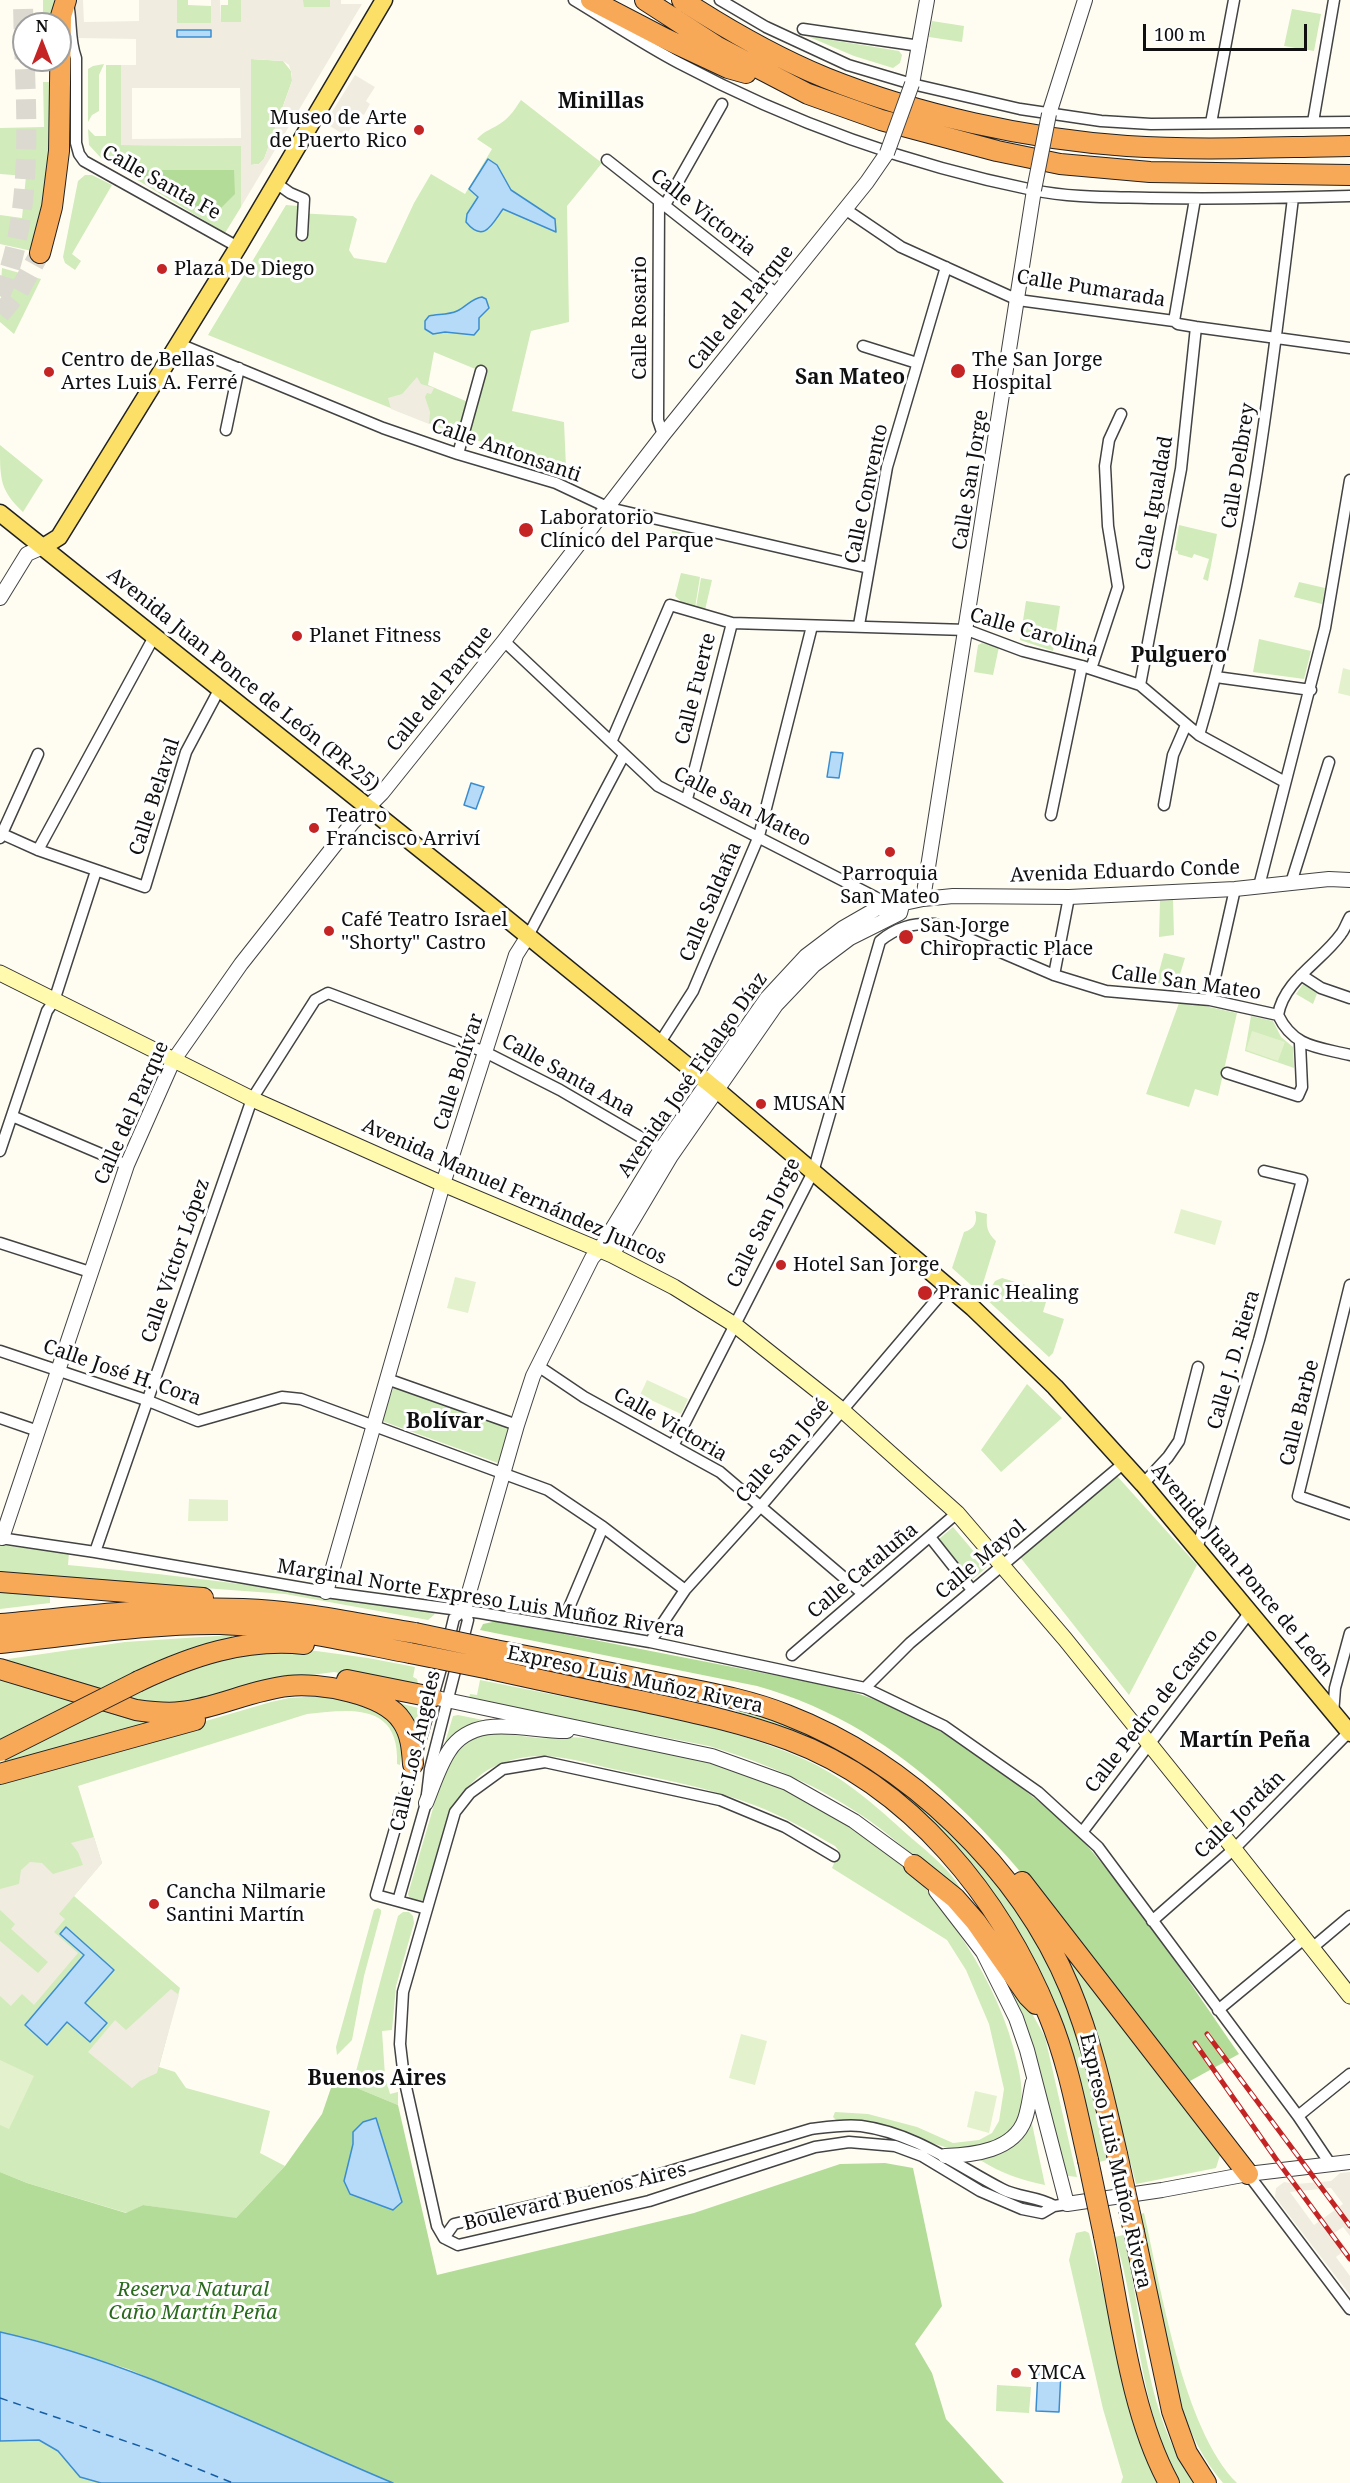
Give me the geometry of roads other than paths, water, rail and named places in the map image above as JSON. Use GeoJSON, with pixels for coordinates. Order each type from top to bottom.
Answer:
{"type":"FeatureCollection","features":[{"type":"Feature","properties":{"kind":"highway"},"geometry":{"type":"LineString","coordinates":[[40,252],[52,207],[59,151],[61,16],[67,0]]}},
{"type":"Feature","properties":{"kind":"highway"},"geometry":{"type":"LineString","coordinates":[[591,0],[728,68],[781,82]]}},
{"type":"Feature","properties":{"kind":"highway"},"geometry":{"type":"LineString","coordinates":[[682,0],[764,49],[826,78],[868,93],[1021,133],[1065,140],[1167,148],[1350,146]]}},
{"type":"Feature","properties":{"kind":"highway"},"geometry":{"type":"LineString","coordinates":[[646,2],[716,46],[781,82],[841,107],[890,123],[996,151],[1060,164],[1150,172],[1350,175]]}},
{"type":"Feature","properties":{"kind":"highway"},"geometry":{"type":"LineString","coordinates":[[0,1582],[258,1602],[285,1612]]}},
{"type":"Feature","properties":{"kind":"highway","name":"Expreso Luis Muñoz Rivera"},"geometry":{"type":"LineString","coordinates":[[0,1624],[193,1609],[285,1612],[415,1633],[717,1694],[786,1714],[835,1736],[873,1759],[942,1812],[990,1861],[1017,1895],[1048,1944],[1069,1987],[1088,2037],[1117,2154],[1172,2411],[1187,2453],[1206,2483]]}},
{"type":"Feature","properties":{"kind":"highway","name":"Expreso Luis Muñoz Rivera"},"geometry":{"type":"LineString","coordinates":[[0,1643],[168,1626],[219,1624],[274,1629],[410,1653],[729,1720],[790,1740],[837,1761],[867,1780],[956,1860],[998,1916],[1024,1961],[1049,2017],[1065,2063],[1088,2160],[1136,2391],[1154,2451],[1169,2483]]}},
{"type":"Feature","properties":{"kind":"highway"},"geometry":{"type":"LineString","coordinates":[[0,1751],[188,1659],[234,1647],[343,1640]]}},
{"type":"Feature","properties":{"kind":"highway"},"geometry":{"type":"LineString","coordinates":[[0,1669],[136,1710],[157,1713],[198,1709],[286,1686],[307,1685],[360,1695],[386,1705],[401,1719],[411,1743],[413,1764]]}},
{"type":"Feature","properties":{"kind":"highway"},"geometry":{"type":"LineString","coordinates":[[0,1774],[246,1706],[331,1679],[344,1679],[440,1699]]}},
{"type":"Feature","properties":{"kind":"highway"},"geometry":{"type":"LineString","coordinates":[[942,1812],[964,1820],[980,1833],[1018,1876],[1248,2174]]}},
{"type":"Feature","properties":{"kind":"highway"},"geometry":{"type":"LineString","coordinates":[[915,1865],[955,1898],[976,1922],[1028,1996],[1049,2017]]}},
{"type":"Feature","properties":{"kind":"main road"},"geometry":{"type":"LineString","coordinates":[[0,513],[43,547],[57,540],[238,247],[384,0]]}},
{"type":"Feature","properties":{"kind":"main road","name":"Avenida Juan Ponce de León (PR-25)"},"geometry":{"type":"LineString","coordinates":[[43,547],[528,936]]}},
{"type":"Feature","properties":{"kind":"main road"},"geometry":{"type":"LineString","coordinates":[[528,936],[712,1086],[948,1286],[1055,1387],[1124,1463]]}},
{"type":"Feature","properties":{"kind":"main road","name":"Avenida Manuel Fernández Juncos"},"geometry":{"type":"LineString","coordinates":[[0,973],[252,1099],[443,1184],[606,1252],[674,1287],[735,1325],[842,1410],[957,1513],[1065,1639],[1350,1996]]}},
{"type":"Feature","properties":{"kind":"main road","name":"Avenida Juan Ponce de León"},"geometry":{"type":"LineString","coordinates":[[1124,1463],[1332,1712],[1347,1735]]}},
{"type":"Feature","properties":{"kind":"street","name":"Calle Santa Fe"},"geometry":{"type":"LineString","coordinates":[[67,0],[71,16],[71,46],[76,58],[76,143],[79,154],[84,161],[238,247]]}},
{"type":"Feature","properties":{"kind":"street"},"geometry":{"type":"LineString","coordinates":[[372,22],[376,0]]}},
{"type":"Feature","properties":{"kind":"street"},"geometry":{"type":"LineString","coordinates":[[372,22],[394,0]]}},
{"type":"Feature","properties":{"kind":"street"},"geometry":{"type":"LineString","coordinates":[[574,0],[678,62],[730,89],[850,140],[887,153],[1034,190],[1105,197],[1195,199],[1350,196]]}},
{"type":"Feature","properties":{"kind":"street"},"geometry":{"type":"LineString","coordinates":[[720,0],[801,45],[848,65],[912,84],[1049,114],[1101,121],[1350,122]]}},
{"type":"Feature","properties":{"kind":"street","name":"Calle del Parque"},"geometry":{"type":"LineString","coordinates":[[1,1538],[127,1165],[173,1061],[241,964],[353,822],[368,808],[504,641],[609,508],[663,435],[845,209],[887,153],[912,84],[927,0]]}},
{"type":"Feature","properties":{"kind":"street","name":"Calle San Jorge"},"geometry":{"type":"LineString","coordinates":[[923,900],[1034,190],[1049,114],[1085,0]]}},
{"type":"Feature","properties":{"kind":"street"},"geometry":{"type":"LineString","coordinates":[[1211,123],[1234,0]]}},
{"type":"Feature","properties":{"kind":"street"},"geometry":{"type":"LineString","coordinates":[[1313,122],[1334,0]]}},
{"type":"Feature","properties":{"kind":"street"},"geometry":{"type":"LineString","coordinates":[[803,29],[920,46]]}},
{"type":"Feature","properties":{"kind":"street","name":"Calle Rosario"},"geometry":{"type":"LineString","coordinates":[[663,435],[658,420],[662,203],[722,104]]}},
{"type":"Feature","properties":{"kind":"street","name":"Calle Victoria"},"geometry":{"type":"LineString","coordinates":[[607,160],[777,294]]}},
{"type":"Feature","properties":{"kind":"street"},"geometry":{"type":"LineString","coordinates":[[276,183],[290,194],[304,200],[302,236]]}},
{"type":"Feature","properties":{"kind":"street","name":"Calle Delbrey"},"geometry":{"type":"LineString","coordinates":[[1199,735],[1216,677],[1241,569],[1276,338],[1293,198]]}},
{"type":"Feature","properties":{"kind":"street"},"geometry":{"type":"LineString","coordinates":[[1174,321],[1195,199]]}},
{"type":"Feature","properties":{"kind":"street","name":"Calle Pumarada"},"geometry":{"type":"LineString","coordinates":[[845,209],[902,247],[1018,300],[1350,348]]}},
{"type":"Feature","properties":{"kind":"street","name":"Calle Convento"},"geometry":{"type":"LineString","coordinates":[[860,625],[887,467],[945,267]]}},
{"type":"Feature","properties":{"kind":"street","name":"Calle Igualdad"},"geometry":{"type":"LineString","coordinates":[[1140,685],[1181,469],[1196,327]]}},
{"type":"Feature","properties":{"kind":"street","name":"Calle Antonsanti"},"geometry":{"type":"LineString","coordinates":[[177,343],[383,428],[458,454],[556,483],[609,508],[869,568]]}},
{"type":"Feature","properties":{"kind":"street"},"geometry":{"type":"LineString","coordinates":[[863,346],[917,363]]}},
{"type":"Feature","properties":{"kind":"street"},"geometry":{"type":"LineString","coordinates":[[226,430],[239,368]]}},
{"type":"Feature","properties":{"kind":"street"},"geometry":{"type":"LineString","coordinates":[[458,454],[481,371]]}},
{"type":"Feature","properties":{"kind":"street"},"geometry":{"type":"LineString","coordinates":[[1051,815],[1086,667],[1118,587],[1107,526],[1105,466],[1109,440],[1121,414]]}},
{"type":"Feature","properties":{"kind":"street"},"geometry":{"type":"LineString","coordinates":[[1259,886],[1311,690],[1325,628],[1350,480]]}},
{"type":"Feature","properties":{"kind":"street"},"geometry":{"type":"LineString","coordinates":[[0,597],[27,554],[43,547]]}},
{"type":"Feature","properties":{"kind":"street","name":"Calle Carolina"},"geometry":{"type":"LineString","coordinates":[[612,740],[670,605],[732,623],[860,625],[967,630],[1023,651],[1086,667],[1140,685],[1199,735],[1285,782]]}},
{"type":"Feature","properties":{"kind":"street","name":"Calle Fuerte"},"geometry":{"type":"LineString","coordinates":[[687,799],[732,623]]}},
{"type":"Feature","properties":{"kind":"street","name":"Calle Saldaña"},"geometry":{"type":"LineString","coordinates":[[659,1044],[693,991],[759,836],[812,626]]}},
{"type":"Feature","properties":{"kind":"street"},"geometry":{"type":"LineString","coordinates":[[38,850],[155,635]]}},
{"type":"Feature","properties":{"kind":"street","name":"Calle San Mateo"},"geometry":{"type":"LineString","coordinates":[[504,641],[612,740],[624,755],[658,786],[877,898],[902,905]]}},
{"type":"Feature","properties":{"kind":"street"},"geometry":{"type":"LineString","coordinates":[[1216,677],[1311,690]]}},
{"type":"Feature","properties":{"kind":"street","name":"Calle Belaval"},"geometry":{"type":"LineString","coordinates":[[96,871],[145,887],[186,752],[220,688]]}},
{"type":"Feature","properties":{"kind":"street"},"geometry":{"type":"LineString","coordinates":[[1164,805],[1173,755],[1186,725]]}},
{"type":"Feature","properties":{"kind":"street"},"geometry":{"type":"LineString","coordinates":[[0,1151],[47,1011],[54,1001],[96,871],[1,835],[38,754]]}},
{"type":"Feature","properties":{"kind":"street","name":"Calle Bolívar"},"geometry":{"type":"LineString","coordinates":[[327,1592],[443,1184],[516,955],[624,755]]}},
{"type":"Feature","properties":{"kind":"street"},"geometry":{"type":"LineString","coordinates":[[1290,884],[1329,762]]}},
{"type":"Feature","properties":{"kind":"street","name":"Avenida Eduardo Conde"},"geometry":{"type":"LineString","coordinates":[[902,905],[953,896],[1069,897],[1235,889],[1329,879],[1350,880]]}},
{"type":"Feature","properties":{"kind":"street"},"geometry":{"type":"LineString","coordinates":[[1210,1000],[1235,889]]}},
{"type":"Feature","properties":{"kind":"street"},"geometry":{"type":"LineString","coordinates":[[1054,975],[1069,897]]}},
{"type":"Feature","properties":{"kind":"street","name":"Avenida José Fidalgo Díaz"},"geometry":{"type":"LineString","coordinates":[[606,1252],[671,1156],[766,998],[806,956],[843,928],[876,909],[902,905]]}},
{"type":"Feature","properties":{"kind":"street"},"geometry":{"type":"LineString","coordinates":[[1350,917],[1341,934],[1301,975],[1280,1006],[1278,1015],[1288,1032],[1300,1043],[1350,1055]]}},
{"type":"Feature","properties":{"kind":"street","name":"Calle San Jorge"},"geometry":{"type":"LineString","coordinates":[[673,1446],[813,1172],[880,941],[891,932],[915,923]]}},
{"type":"Feature","properties":{"kind":"street","name":"Calle San Mateo"},"geometry":{"type":"LineString","coordinates":[[915,923],[935,924],[1054,975],[1106,991],[1210,1000],[1278,1015]]}},
{"type":"Feature","properties":{"kind":"street"},"geometry":{"type":"LineString","coordinates":[[1301,975],[1320,988],[1350,998]]}},
{"type":"Feature","properties":{"kind":"street","name":"Calle Santa Ana"},"geometry":{"type":"LineString","coordinates":[[320,996],[328,993],[485,1052],[560,1090],[661,1149]]}},
{"type":"Feature","properties":{"kind":"street","name":"Calle Víctor López"},"geometry":{"type":"LineString","coordinates":[[95,1552],[252,1099],[315,1000],[320,996]]}},
{"type":"Feature","properties":{"kind":"street"},"geometry":{"type":"LineString","coordinates":[[1227,1073],[1298,1096],[1302,1087],[1300,1043]]}},
{"type":"Feature","properties":{"kind":"street","name":"Avenida José Fidalgo Díaz"},"geometry":{"type":"LineString","coordinates":[[606,1252],[661,1149],[712,1086]]}},
{"type":"Feature","properties":{"kind":"street"},"geometry":{"type":"LineString","coordinates":[[12,1116],[127,1165]]}},
{"type":"Feature","properties":{"kind":"street","name":"Calle J. D. Riera"},"geometry":{"type":"LineString","coordinates":[[1197,1549],[1256,1351],[1302,1180],[1264,1171]]}},
{"type":"Feature","properties":{"kind":"street"},"geometry":{"type":"LineString","coordinates":[[0,1243],[90,1272]]}},
{"type":"Feature","properties":{"kind":"street","name":"Calle Los Ángeles"},"geometry":{"type":"LineString","coordinates":[[464,1610],[468,1620],[440,1699],[413,1764],[376,1895],[398,1901],[426,1803],[440,1699],[454,1618],[464,1610],[517,1425],[538,1366],[592,1258],[606,1252]]}},
{"type":"Feature","properties":{"kind":"street","name":"Calle Barbe"},"geometry":{"type":"LineString","coordinates":[[1350,1285],[1299,1496],[1350,1514]]}},
{"type":"Feature","properties":{"kind":"street","name":"Calle San José"},"geometry":{"type":"LineString","coordinates":[[650,1642],[685,1590],[761,1506],[948,1286]]}},
{"type":"Feature","properties":{"kind":"street","name":"Calle José H. Cora"},"geometry":{"type":"LineString","coordinates":[[0,1351],[146,1400],[198,1421],[282,1397],[301,1399],[548,1490],[603,1527],[685,1590]]}},
{"type":"Feature","properties":{"kind":"street","name":"Calle Victoria"},"geometry":{"type":"LineString","coordinates":[[538,1366],[584,1397],[720,1472],[862,1593]]}},
{"type":"Feature","properties":{"kind":"street"},"geometry":{"type":"LineString","coordinates":[[1143,1484],[1168,1457],[1179,1441],[1198,1366]]}},
{"type":"Feature","properties":{"kind":"street"},"geometry":{"type":"LineString","coordinates":[[387,1379],[517,1425]]}},
{"type":"Feature","properties":{"kind":"street"},"geometry":{"type":"LineString","coordinates":[[0,1418],[38,1431]]}},
{"type":"Feature","properties":{"kind":"street","name":"Calle Mayol"},"geometry":{"type":"LineString","coordinates":[[865,1688],[910,1643],[1124,1463]]}},
{"type":"Feature","properties":{"kind":"street","name":"Calle Cataluña"},"geometry":{"type":"LineString","coordinates":[[792,1655],[957,1513]]}},
{"type":"Feature","properties":{"kind":"street"},"geometry":{"type":"LineString","coordinates":[[568,1610],[603,1527]]}},
{"type":"Feature","properties":{"kind":"street"},"geometry":{"type":"LineString","coordinates":[[930,1537],[972,1590]]}},
{"type":"Feature","properties":{"kind":"street","name":"Marginal Norte Expreso Luis Muñoz Rivera"},"geometry":{"type":"LineString","coordinates":[[1,1538],[327,1592],[464,1610],[650,1642],[865,1688],[945,1726],[1038,1792],[1098,1847],[1298,2116],[1331,2164]]}},
{"type":"Feature","properties":{"kind":"street","name":"Calle Pedro de Castro"},"geometry":{"type":"LineString","coordinates":[[1083,1832],[1148,1743],[1250,1612]]}},
{"type":"Feature","properties":{"kind":"street"},"geometry":{"type":"LineString","coordinates":[[1332,1712],[1335,1688],[1350,1633]]}},
{"type":"Feature","properties":{"kind":"street"},"geometry":{"type":"LineString","coordinates":[[440,1699],[712,1756],[787,1783],[854,1821],[915,1865],[983,1952],[1016,2018],[1027,2050],[1061,2205],[1248,2174],[1350,2162]]}},
{"type":"Feature","properties":{"kind":"street"},"geometry":{"type":"LineString","coordinates":[[426,1803],[448,1751],[458,1740],[471,1732],[488,1726],[547,1732],[591,1730]]}},
{"type":"Feature","properties":{"kind":"street","name":"Calle Jordán"},"geometry":{"type":"LineString","coordinates":[[1152,1921],[1234,1848],[1347,1735]]}},
{"type":"Feature","properties":{"kind":"street"},"geometry":{"type":"LineString","coordinates":[[444,2238],[437,2226],[404,2078],[399,2044],[403,1992],[455,1812],[470,1793],[503,1769],[545,1762],[720,1800],[785,1827],[834,1856]]}},
{"type":"Feature","properties":{"kind":"street"},"geometry":{"type":"LineString","coordinates":[[398,1901],[428,1909]]}},
{"type":"Feature","properties":{"kind":"street"},"geometry":{"type":"LineString","coordinates":[[1218,2010],[1350,1916]]}},
{"type":"Feature","properties":{"kind":"street"},"geometry":{"type":"LineString","coordinates":[[1298,2116],[1350,2074]]}},
{"type":"Feature","properties":{"kind":"street"},"geometry":{"type":"LineString","coordinates":[[945,2156],[974,2155],[1010,2141],[1025,2121],[1033,2080]]}},
{"type":"Feature","properties":{"kind":"street"},"geometry":{"type":"LineString","coordinates":[[830,2126],[832,2144]]}},
{"type":"Feature","properties":{"kind":"street","name":"Boulevard Buenos Aires"},"geometry":{"type":"LineString","coordinates":[[830,2126],[860,2126],[898,2133],[945,2156],[1005,2191],[1061,2205],[1042,2212],[1010,2204],[980,2191],[922,2156],[895,2146],[868,2142],[815,2147],[649,2201],[458,2245],[444,2238],[454,2224],[638,2181],[811,2128],[830,2126]]}},
{"type":"Feature","properties":{"kind":"street"},"geometry":{"type":"LineString","coordinates":[[811,2128],[815,2147]]}},
{"type":"Feature","properties":{"kind":"street"},"geometry":{"type":"LineString","coordinates":[[1248,2174],[1350,2310]]}},
{"type":"Feature","properties":{"kind":"water"},"geometry":{"type":"Polygon","coordinates":[[[177,30],[211,30],[211,37],[177,37],[177,30]]]}},
{"type":"Feature","properties":{"kind":"water"},"geometry":{"type":"Polygon","coordinates":[[[488,159],[497,165],[511,190],[555,219],[556,232],[503,209],[491,226],[483,232],[472,228],[466,222],[467,214],[478,197],[469,189],[488,159]]]}},
{"type":"Feature","properties":{"kind":"water"},"geometry":{"type":"Polygon","coordinates":[[[482,297],[486,299],[489,308],[479,318],[479,329],[474,335],[445,332],[433,334],[425,329],[425,321],[429,316],[454,312],[482,297]]]}},
{"type":"Feature","properties":{"kind":"water"},"geometry":{"type":"Polygon","coordinates":[[[831,752],[843,753],[839,778],[827,777],[831,752]]]}},
{"type":"Feature","properties":{"kind":"water"},"geometry":{"type":"Polygon","coordinates":[[[471,783],[484,787],[476,809],[464,805],[471,783]]]}},
{"type":"Feature","properties":{"kind":"water"},"geometry":{"type":"Polygon","coordinates":[[[66,1927],[114,1970],[85,2003],[107,2023],[90,2042],[67,2022],[47,2045],[25,2025],[84,1955],[60,1934],[66,1927]]]}},
{"type":"Feature","properties":{"kind":"water"},"geometry":{"type":"Polygon","coordinates":[[[376,2118],[402,2202],[393,2210],[350,2194],[344,2181],[353,2144],[353,2132],[363,2122],[376,2118]]]}},
{"type":"Feature","properties":{"kind":"water"},"geometry":{"type":"Polygon","coordinates":[[[0,2332],[51,2345],[151,2379],[393,2483],[101,2483],[80,2477],[58,2451],[39,2440],[0,2441],[0,2332]]]}},
{"type":"Feature","properties":{"kind":"water"},"geometry":{"type":"Polygon","coordinates":[[[1038,2370],[1061,2371],[1059,2412],[1036,2411],[1038,2370]]]}},
{"type":"Feature","properties":{"kind":"tunnel"},"geometry":{"type":"LineString","coordinates":[[0,296],[12,261],[20,225],[24,188],[26,112],[23,0]]}},
{"type":"Feature","properties":{"kind":"tunnel"},"geometry":{"type":"LineString","coordinates":[[0,314],[18,293],[40,253]]}},
{"type":"Feature","properties":{"kind":"railway"},"geometry":{"type":"LineString","coordinates":[[1207,2034],[1350,2226]]}},
{"type":"Feature","properties":{"kind":"railway"},"geometry":{"type":"LineString","coordinates":[[1195,2043],[1276,2159],[1350,2259]]}},
{"type":"Feature","properties":{"kind":"place","name":"Museo de Arte de Puerto Rico"},"geometry":{"type":"Point","coordinates":[419,130]}},
{"type":"Feature","properties":{"kind":"place","name":"Plaza De Diego"},"geometry":{"type":"Point","coordinates":[162,269]}},
{"type":"Feature","properties":{"kind":"place","name":"The San Jorge Hospital"},"geometry":{"type":"Point","coordinates":[958,371]}},
{"type":"Feature","properties":{"kind":"place","name":"Centro de Bellas Artes Luis A. Ferré"},"geometry":{"type":"Point","coordinates":[49,372]}},
{"type":"Feature","properties":{"kind":"place","name":"Laboratorio Clínico del Parque"},"geometry":{"type":"Point","coordinates":[526,530]}},
{"type":"Feature","properties":{"kind":"place","name":"Planet Fitness"},"geometry":{"type":"Point","coordinates":[297,636]}},
{"type":"Feature","properties":{"kind":"place","name":"Teatro Francisco Arriví"},"geometry":{"type":"Point","coordinates":[314,828]}},
{"type":"Feature","properties":{"kind":"place","name":"Parroquia San Mateo"},"geometry":{"type":"Point","coordinates":[890,852]}},
{"type":"Feature","properties":{"kind":"place","name":"Café Teatro Israel \"Shorty\" Castro"},"geometry":{"type":"Point","coordinates":[329,931]}},
{"type":"Feature","properties":{"kind":"place","name":"San Jorge Chiropractic Place"},"geometry":{"type":"Point","coordinates":[906,937]}},
{"type":"Feature","properties":{"kind":"place","name":"MUSAN"},"geometry":{"type":"Point","coordinates":[761,1104]}},
{"type":"Feature","properties":{"kind":"place","name":"Hotel San Jorge"},"geometry":{"type":"Point","coordinates":[781,1265]}},
{"type":"Feature","properties":{"kind":"place","name":"Pranic Healing"},"geometry":{"type":"Point","coordinates":[925,1293]}},
{"type":"Feature","properties":{"kind":"place","name":"Cancha Nilmarie Santini Martín"},"geometry":{"type":"Point","coordinates":[154,1904]}},
{"type":"Feature","properties":{"kind":"place","name":"YMCA"},"geometry":{"type":"Point","coordinates":[1016,2373]}},
{"type":"Feature","properties":{"kind":"district","name":"Minillas"},"geometry":{"type":"Point","coordinates":[601,102]}},
{"type":"Feature","properties":{"kind":"district","name":"San Mateo"},"geometry":{"type":"Point","coordinates":[850,378]}},
{"type":"Feature","properties":{"kind":"district","name":"Pulguero"},"geometry":{"type":"Point","coordinates":[1179,656]}},
{"type":"Feature","properties":{"kind":"district","name":"Bolívar"},"geometry":{"type":"Point","coordinates":[445,1422]}},
{"type":"Feature","properties":{"kind":"district","name":"Martín Peña"},"geometry":{"type":"Point","coordinates":[1245,1741]}},
{"type":"Feature","properties":{"kind":"district","name":"Buenos Aires"},"geometry":{"type":"Point","coordinates":[377,2079]}},
{"type":"Feature","properties":{"kind":"park label","name":"Reserva Natural Caño Martín Peña"},"geometry":{"type":"Point","coordinates":[193,2302]}}]}
